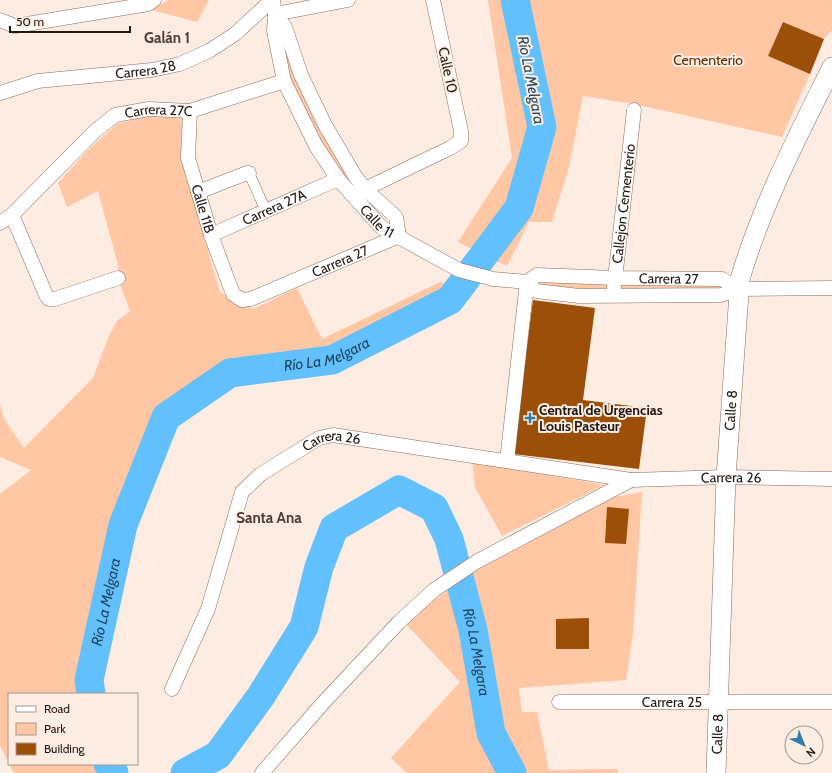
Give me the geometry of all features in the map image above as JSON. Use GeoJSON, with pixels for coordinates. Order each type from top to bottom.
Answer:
{"type":"FeatureCollection","features":[{"type":"Feature","properties":{"kind":"main road","name":"Calle 8"},"geometry":{"type":"LineString","coordinates":[[716,773],[726,476],[738,289],[748,253],[772,190],[832,66]]}},
{"type":"Feature","properties":{"kind":"street"},"geometry":{"type":"LineString","coordinates":[[0,20],[15,26],[148,4],[154,0]]}},
{"type":"Feature","properties":{"kind":"street"},"geometry":{"type":"LineString","coordinates":[[272,0],[275,14],[348,0]]}},
{"type":"Feature","properties":{"kind":"street","name":"Carrera 28"},"geometry":{"type":"LineString","coordinates":[[0,93],[38,81],[152,70],[180,64],[209,51],[235,34],[272,0]]}},
{"type":"Feature","properties":{"kind":"street","name":"Calle 10"},"geometry":{"type":"LineString","coordinates":[[365,189],[450,148],[461,141],[461,132],[433,0]]}},
{"type":"Feature","properties":{"kind":"street","name":"Calle 11"},"geometry":{"type":"LineString","coordinates":[[275,14],[274,31],[284,81],[316,146],[338,179],[382,228],[399,236]]}},
{"type":"Feature","properties":{"kind":"street","name":"Calle 11"},"geometry":{"type":"LineString","coordinates":[[275,14],[285,27],[301,75],[325,125],[355,176],[365,189],[396,217],[399,236]]}},
{"type":"Feature","properties":{"kind":"street","name":"Carrera 27C"},"geometry":{"type":"LineString","coordinates":[[6,219],[94,132],[115,115],[149,109],[190,111],[284,81]]}},
{"type":"Feature","properties":{"kind":"street","name":"Callejon Cementerio"},"geometry":{"type":"LineString","coordinates":[[613,296],[634,110]]}},
{"type":"Feature","properties":{"kind":"street","name":"Calle 11B"},"geometry":{"type":"LineString","coordinates":[[190,111],[188,158],[210,235],[233,294],[242,300]]}},
{"type":"Feature","properties":{"kind":"street"},"geometry":{"type":"LineString","coordinates":[[198,192],[249,173],[266,210]]}},
{"type":"Feature","properties":{"kind":"street","name":"Carrera 27A"},"geometry":{"type":"LineString","coordinates":[[210,235],[338,179]]}},
{"type":"Feature","properties":{"kind":"street"},"geometry":{"type":"LineString","coordinates":[[351,194],[365,189]]}},
{"type":"Feature","properties":{"kind":"street"},"geometry":{"type":"LineString","coordinates":[[6,219],[49,299],[55,299],[118,278]]}},
{"type":"Feature","properties":{"kind":"street","name":"Carrera 27"},"geometry":{"type":"LineString","coordinates":[[242,300],[252,299],[399,236],[459,270],[493,279],[528,282],[536,290],[579,296],[722,295],[738,289],[832,288]]}},
{"type":"Feature","properties":{"kind":"street","name":"Carrera 27"},"geometry":{"type":"LineString","coordinates":[[528,282],[537,275],[615,278],[722,279],[738,289]]}},
{"type":"Feature","properties":{"kind":"street"},"geometry":{"type":"LineString","coordinates":[[507,461],[528,282]]}},
{"type":"Feature","properties":{"kind":"street","name":"Carrera 26"},"geometry":{"type":"LineString","coordinates":[[174,683],[208,609],[242,492],[261,474],[319,438],[333,435],[631,480],[726,476],[832,479]]}},
{"type":"Feature","properties":{"kind":"street","name":"Carrera 26"},"geometry":{"type":"LineString","coordinates":[[262,773],[323,703],[394,627],[434,590],[476,562],[631,480]]}},
{"type":"Feature","properties":{"kind":"street","name":"Carrera 25"},"geometry":{"type":"LineString","coordinates":[[559,702],[832,702]]}},
{"type":"Feature","properties":{"kind":"green space"},"geometry":{"type":"Polygon","coordinates":[[[168,0],[209,0],[197,22],[151,10],[168,0]]]}},
{"type":"Feature","properties":{"kind":"green space","name":"Cementerio"},"geometry":{"type":"Polygon","coordinates":[[[488,0],[831,0],[832,30],[824,39],[783,22],[768,56],[810,74],[782,137],[634,104],[583,96],[569,167],[552,222],[529,222],[507,266],[458,242],[512,158],[488,0]]]}},
{"type":"Feature","properties":{"kind":"green space"},"geometry":{"type":"Polygon","coordinates":[[[280,20],[361,189],[352,193],[317,139],[286,72],[280,20]]]}},
{"type":"Feature","properties":{"kind":"green space"},"geometry":{"type":"Polygon","coordinates":[[[149,115],[186,116],[181,158],[220,292],[253,309],[297,288],[322,339],[440,282],[454,287],[448,294],[333,356],[223,366],[162,410],[115,527],[80,678],[83,693],[8,693],[8,761],[0,746],[0,494],[31,470],[0,457],[0,405],[4,419],[24,448],[93,378],[108,338],[117,321],[130,311],[120,284],[118,265],[98,191],[67,207],[58,183],[87,151],[117,124],[149,115]]]}},
{"type":"Feature","properties":{"kind":"green space"},"geometry":{"type":"Polygon","coordinates":[[[531,278],[611,282],[610,293],[530,288],[531,278]]]}},
{"type":"Feature","properties":{"kind":"green space"},"geometry":{"type":"Polygon","coordinates":[[[619,282],[730,283],[728,294],[618,292],[619,282]]]}},
{"type":"Feature","properties":{"kind":"green space"},"geometry":{"type":"Polygon","coordinates":[[[472,461],[604,485],[502,536],[475,487],[472,461]]]}},
{"type":"Feature","properties":{"kind":"green space"},"geometry":{"type":"Polygon","coordinates":[[[642,492],[633,635],[626,680],[519,688],[522,712],[537,712],[549,770],[618,769],[618,773],[516,773],[496,732],[483,659],[463,578],[610,498],[642,492]]]}},
{"type":"Feature","properties":{"kind":"green space"},"geometry":{"type":"Polygon","coordinates":[[[456,585],[464,618],[487,738],[505,773],[407,773],[391,758],[460,682],[406,624],[434,600],[456,585]]]}},
{"type":"Feature","properties":{"kind":"green space"},"geometry":{"type":"Polygon","coordinates":[[[10,765],[101,765],[106,773],[14,773],[10,765]]]}},
{"type":"Feature","properties":{"kind":"building"},"geometry":{"type":"Polygon","coordinates":[[[783,22],[824,39],[810,74],[768,56],[783,22]]]}},
{"type":"Feature","properties":{"kind":"building"},"geometry":{"type":"Polygon","coordinates":[[[533,300],[595,308],[583,400],[647,408],[639,469],[513,454],[533,300]]]}},
{"type":"Feature","properties":{"kind":"building"},"geometry":{"type":"Polygon","coordinates":[[[607,507],[629,509],[626,544],[605,543],[607,507]]]}},
{"type":"Feature","properties":{"kind":"building"},"geometry":{"type":"Polygon","coordinates":[[[589,618],[589,649],[556,649],[556,619],[589,618]]]}},
{"type":"Feature","properties":{"kind":"waterway","name":"Río La Melgara"},"geometry":{"type":"LineString","coordinates":[[91,693],[89,680],[123,525],[166,417],[230,373],[332,360],[450,300],[519,208],[542,127],[515,0]]}},
{"type":"Feature","properties":{"kind":"waterway","name":"Río La Melgara"},"geometry":{"type":"LineString","coordinates":[[185,773],[218,755],[261,696],[304,627],[319,567],[334,528],[399,490],[434,508],[449,539],[473,630],[491,733],[512,773]]}},
{"type":"Feature","properties":{"kind":"waterway","name":"Río La Melgara"},"geometry":{"type":"LineString","coordinates":[[109,765],[114,773]]}},
{"type":"Feature","properties":{"kind":"place","name":"Central de Urgencias Louis Pasteur"},"geometry":{"type":"Point","coordinates":[530,418]}},
{"type":"Feature","properties":{"kind":"district","name":"Galán 1"},"geometry":{"type":"Point","coordinates":[167,38]}},
{"type":"Feature","properties":{"kind":"district","name":"Santa Ana"},"geometry":{"type":"Point","coordinates":[269,518]}}]}
